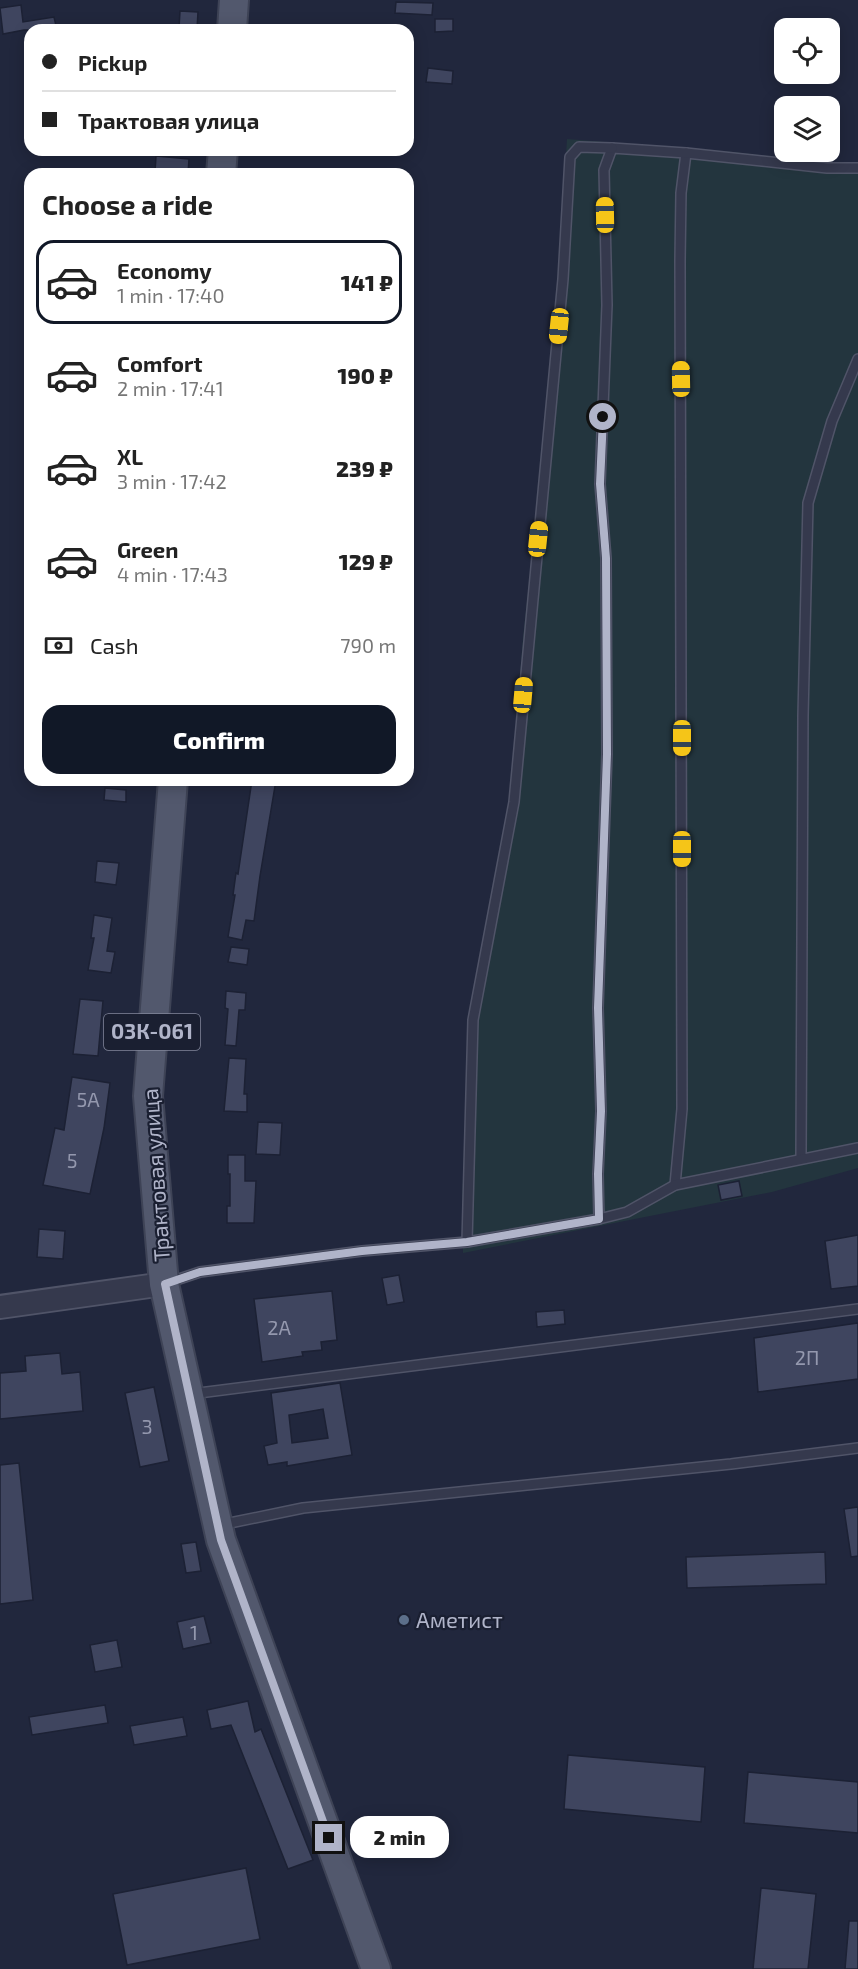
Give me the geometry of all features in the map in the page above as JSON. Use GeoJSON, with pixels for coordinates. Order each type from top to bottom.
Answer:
{"type":"FeatureCollection","features":[{"type":"Feature","properties":{"kind":"main road"},"geometry":{"type":"LineString","coordinates":[[232,24],[234,0]]}},
{"type":"Feature","properties":{"kind":"main road","name":"Трактовая улица"},"geometry":{"type":"LineString","coordinates":[[173,786],[148,1096],[165,1284],[221,1540],[376,1969]]}},
{"type":"Feature","properties":{"kind":"street"},"geometry":{"type":"LineString","coordinates":[[0,1307],[165,1284]]}},
{"type":"Feature","properties":{"kind":"lane"},"geometry":{"type":"LineString","coordinates":[[467,1242],[473,1020],[514,802],[563,279],[570,157],[579,147],[612,148],[686,153],[827,168],[858,168]]}},
{"type":"Feature","properties":{"kind":"lane"},"geometry":{"type":"LineString","coordinates":[[599,1219],[598,1174],[601,1111],[598,1008],[607,754],[606,558],[600,484],[607,305],[604,170],[612,148]]}},
{"type":"Feature","properties":{"kind":"lane"},"geometry":{"type":"LineString","coordinates":[[675,1185],[682,1109],[680,261],[681,193],[686,153]]}},
{"type":"Feature","properties":{"kind":"lane"},"geometry":{"type":"LineString","coordinates":[[801,1158],[803,716],[808,503],[832,421],[858,359]]}},
{"type":"Feature","properties":{"kind":"lane"},"geometry":{"type":"LineString","coordinates":[[165,1284],[200,1272],[362,1251],[467,1242],[599,1219],[627,1212],[675,1185],[858,1148]]}},
{"type":"Feature","properties":{"kind":"lane"},"geometry":{"type":"LineString","coordinates":[[189,1394],[858,1309]]}},
{"type":"Feature","properties":{"kind":"lane"},"geometry":{"type":"LineString","coordinates":[[218,1525],[303,1508],[732,1464],[858,1448]]}},
{"type":"Feature","properties":{"kind":"shaded area"},"geometry":{"type":"Polygon","coordinates":[[[567,139],[733,152],[774,157],[774,162],[858,164],[858,1168],[772,1192],[463,1253],[462,1204],[469,1020],[510,802],[523,638],[554,350],[567,139]]]}},
{"type":"Feature","properties":{"kind":"building"},"geometry":{"type":"Polygon","coordinates":[[[396,2],[433,3],[432,15],[395,13],[396,2]]]}},
{"type":"Feature","properties":{"kind":"building"},"geometry":{"type":"Polygon","coordinates":[[[21,5],[23,22],[54,17],[56,24],[24,24],[24,30],[3,34],[0,8],[21,5]]]}},
{"type":"Feature","properties":{"kind":"building"},"geometry":{"type":"Polygon","coordinates":[[[180,11],[198,12],[197,24],[179,24],[180,11]]]}},
{"type":"Feature","properties":{"kind":"building"},"geometry":{"type":"Polygon","coordinates":[[[435,19],[453,19],[453,31],[435,32],[435,19]]]}},
{"type":"Feature","properties":{"kind":"building"},"geometry":{"type":"Polygon","coordinates":[[[428,68],[453,71],[452,84],[426,82],[428,68]]]}},
{"type":"Feature","properties":{"kind":"building"},"geometry":{"type":"Polygon","coordinates":[[[156,156],[189,159],[188,168],[155,168],[156,156]]]}},
{"type":"Feature","properties":{"kind":"building"},"geometry":{"type":"Polygon","coordinates":[[[251,786],[275,786],[254,921],[246,920],[242,940],[228,937],[236,873],[238,874],[251,786]]]}},
{"type":"Feature","properties":{"kind":"building"},"geometry":{"type":"Polygon","coordinates":[[[105,788],[126,790],[126,802],[104,800],[105,788]]]}},
{"type":"Feature","properties":{"kind":"building"},"geometry":{"type":"Polygon","coordinates":[[[97,861],[119,863],[116,885],[95,882],[97,861]]]}},
{"type":"Feature","properties":{"kind":"building"},"geometry":{"type":"Polygon","coordinates":[[[94,915],[112,918],[107,951],[115,952],[111,973],[88,970],[94,938],[91,938],[94,915]]]}},
{"type":"Feature","properties":{"kind":"building"},"geometry":{"type":"Polygon","coordinates":[[[231,947],[249,949],[247,965],[228,962],[231,947]]]}},
{"type":"Feature","properties":{"kind":"building"},"geometry":{"type":"Polygon","coordinates":[[[226,991],[246,993],[245,1010],[239,1010],[236,1046],[225,1045],[228,1009],[225,1008],[226,991]]]}},
{"type":"Feature","properties":{"kind":"building"},"geometry":{"type":"Polygon","coordinates":[[[80,999],[103,1001],[98,1056],[73,1054],[80,999]]]}},
{"type":"Feature","properties":{"kind":"building"},"geometry":{"type":"Polygon","coordinates":[[[229,1058],[246,1059],[244,1094],[247,1094],[247,1112],[224,1111],[229,1058]]]}},
{"type":"Feature","properties":{"kind":"building"},"geometry":{"type":"Polygon","coordinates":[[[72,1077],[110,1083],[104,1128],[90,1194],[43,1185],[55,1128],[64,1130],[72,1077]]]}},
{"type":"Feature","properties":{"kind":"building"},"geometry":{"type":"Polygon","coordinates":[[[258,1122],[282,1123],[280,1155],[256,1154],[258,1122]]]}},
{"type":"Feature","properties":{"kind":"building"},"geometry":{"type":"Polygon","coordinates":[[[228,1155],[245,1155],[245,1181],[256,1181],[254,1223],[227,1223],[227,1206],[230,1206],[228,1155]]]}},
{"type":"Feature","properties":{"kind":"building"},"geometry":{"type":"Polygon","coordinates":[[[739,1181],[742,1196],[721,1200],[718,1185],[739,1181]]]}},
{"type":"Feature","properties":{"kind":"building"},"geometry":{"type":"Polygon","coordinates":[[[39,1229],[65,1231],[63,1259],[37,1257],[39,1229]]]}},
{"type":"Feature","properties":{"kind":"building"},"geometry":{"type":"Polygon","coordinates":[[[858,1235],[858,1286],[831,1289],[825,1241],[858,1235]]]}},
{"type":"Feature","properties":{"kind":"building"},"geometry":{"type":"Polygon","coordinates":[[[399,1275],[404,1302],[387,1305],[382,1278],[399,1275]]]}},
{"type":"Feature","properties":{"kind":"building"},"geometry":{"type":"Polygon","coordinates":[[[332,1291],[337,1340],[321,1342],[322,1350],[302,1352],[303,1356],[262,1362],[254,1299],[332,1291]]]}},
{"type":"Feature","properties":{"kind":"building"},"geometry":{"type":"Polygon","coordinates":[[[564,1310],[565,1324],[537,1327],[536,1312],[564,1310]]]}},
{"type":"Feature","properties":{"kind":"building"},"geometry":{"type":"Polygon","coordinates":[[[858,1323],[858,1379],[758,1392],[754,1338],[858,1323]]]}},
{"type":"Feature","properties":{"kind":"building"},"geometry":{"type":"Polygon","coordinates":[[[60,1353],[62,1374],[80,1372],[83,1411],[0,1419],[0,1373],[26,1371],[25,1356],[60,1353]]]}},
{"type":"Feature","properties":{"kind":"building"},"geometry":{"type":"Polygon","coordinates":[[[340,1383],[352,1455],[287,1466],[287,1462],[268,1465],[264,1446],[277,1443],[271,1393],[340,1383]],[[323,1409],[289,1415],[292,1443],[328,1438],[323,1409]]]}},
{"type":"Feature","properties":{"kind":"building"},"geometry":{"type":"Polygon","coordinates":[[[154,1387],[169,1461],[140,1467],[125,1393],[154,1387]]]}},
{"type":"Feature","properties":{"kind":"building"},"geometry":{"type":"Polygon","coordinates":[[[19,1463],[33,1600],[0,1604],[0,1465],[19,1463]]]}},
{"type":"Feature","properties":{"kind":"building"},"geometry":{"type":"Polygon","coordinates":[[[858,1507],[858,1556],[851,1557],[844,1509],[858,1507]]]}},
{"type":"Feature","properties":{"kind":"building"},"geometry":{"type":"Polygon","coordinates":[[[196,1542],[201,1571],[186,1573],[181,1544],[196,1542]]]}},
{"type":"Feature","properties":{"kind":"building"},"geometry":{"type":"Polygon","coordinates":[[[825,1552],[826,1584],[687,1588],[686,1557],[825,1552]]]}},
{"type":"Feature","properties":{"kind":"building"},"geometry":{"type":"Polygon","coordinates":[[[204,1616],[211,1643],[183,1649],[177,1622],[204,1616]]]}},
{"type":"Feature","properties":{"kind":"building"},"geometry":{"type":"Polygon","coordinates":[[[117,1640],[122,1667],[95,1672],[90,1645],[117,1640]]]}},
{"type":"Feature","properties":{"kind":"building"},"geometry":{"type":"Polygon","coordinates":[[[248,1701],[255,1732],[261,1729],[313,1860],[288,1869],[231,1725],[211,1729],[207,1710],[248,1701]]]}},
{"type":"Feature","properties":{"kind":"building"},"geometry":{"type":"Polygon","coordinates":[[[105,1705],[108,1723],[32,1735],[29,1717],[105,1705]]]}},
{"type":"Feature","properties":{"kind":"building"},"geometry":{"type":"Polygon","coordinates":[[[183,1717],[187,1736],[134,1745],[130,1726],[183,1717]]]}},
{"type":"Feature","properties":{"kind":"building"},"geometry":{"type":"Polygon","coordinates":[[[568,1755],[705,1767],[701,1822],[564,1809],[568,1755]]]}},
{"type":"Feature","properties":{"kind":"building"},"geometry":{"type":"Polygon","coordinates":[[[748,1772],[858,1782],[858,1833],[744,1823],[748,1772]]]}},
{"type":"Feature","properties":{"kind":"building"},"geometry":{"type":"Polygon","coordinates":[[[246,1868],[260,1939],[127,1965],[113,1894],[246,1868]]]}},
{"type":"Feature","properties":{"kind":"building"},"geometry":{"type":"Polygon","coordinates":[[[761,1888],[816,1894],[808,1969],[753,1969],[761,1888]]]}},
{"type":"Feature","properties":{"kind":"building"},"geometry":{"type":"Polygon","coordinates":[[[849,1921],[858,1921],[858,1969],[845,1969],[849,1921]]]}},
{"type":"Feature","properties":{"kind":"place","name":"Аметист"},"geometry":{"type":"Point","coordinates":[404,1620]}},
{"type":"Feature","properties":{"kind":"route"},"geometry":{"type":"LineString","coordinates":[[329,1838],[221,1540],[165,1284],[200,1272],[362,1251],[467,1242],[599,1219],[598,1174],[601,1111],[598,1008],[607,754],[606,558],[600,484],[603,417]]}}]}
